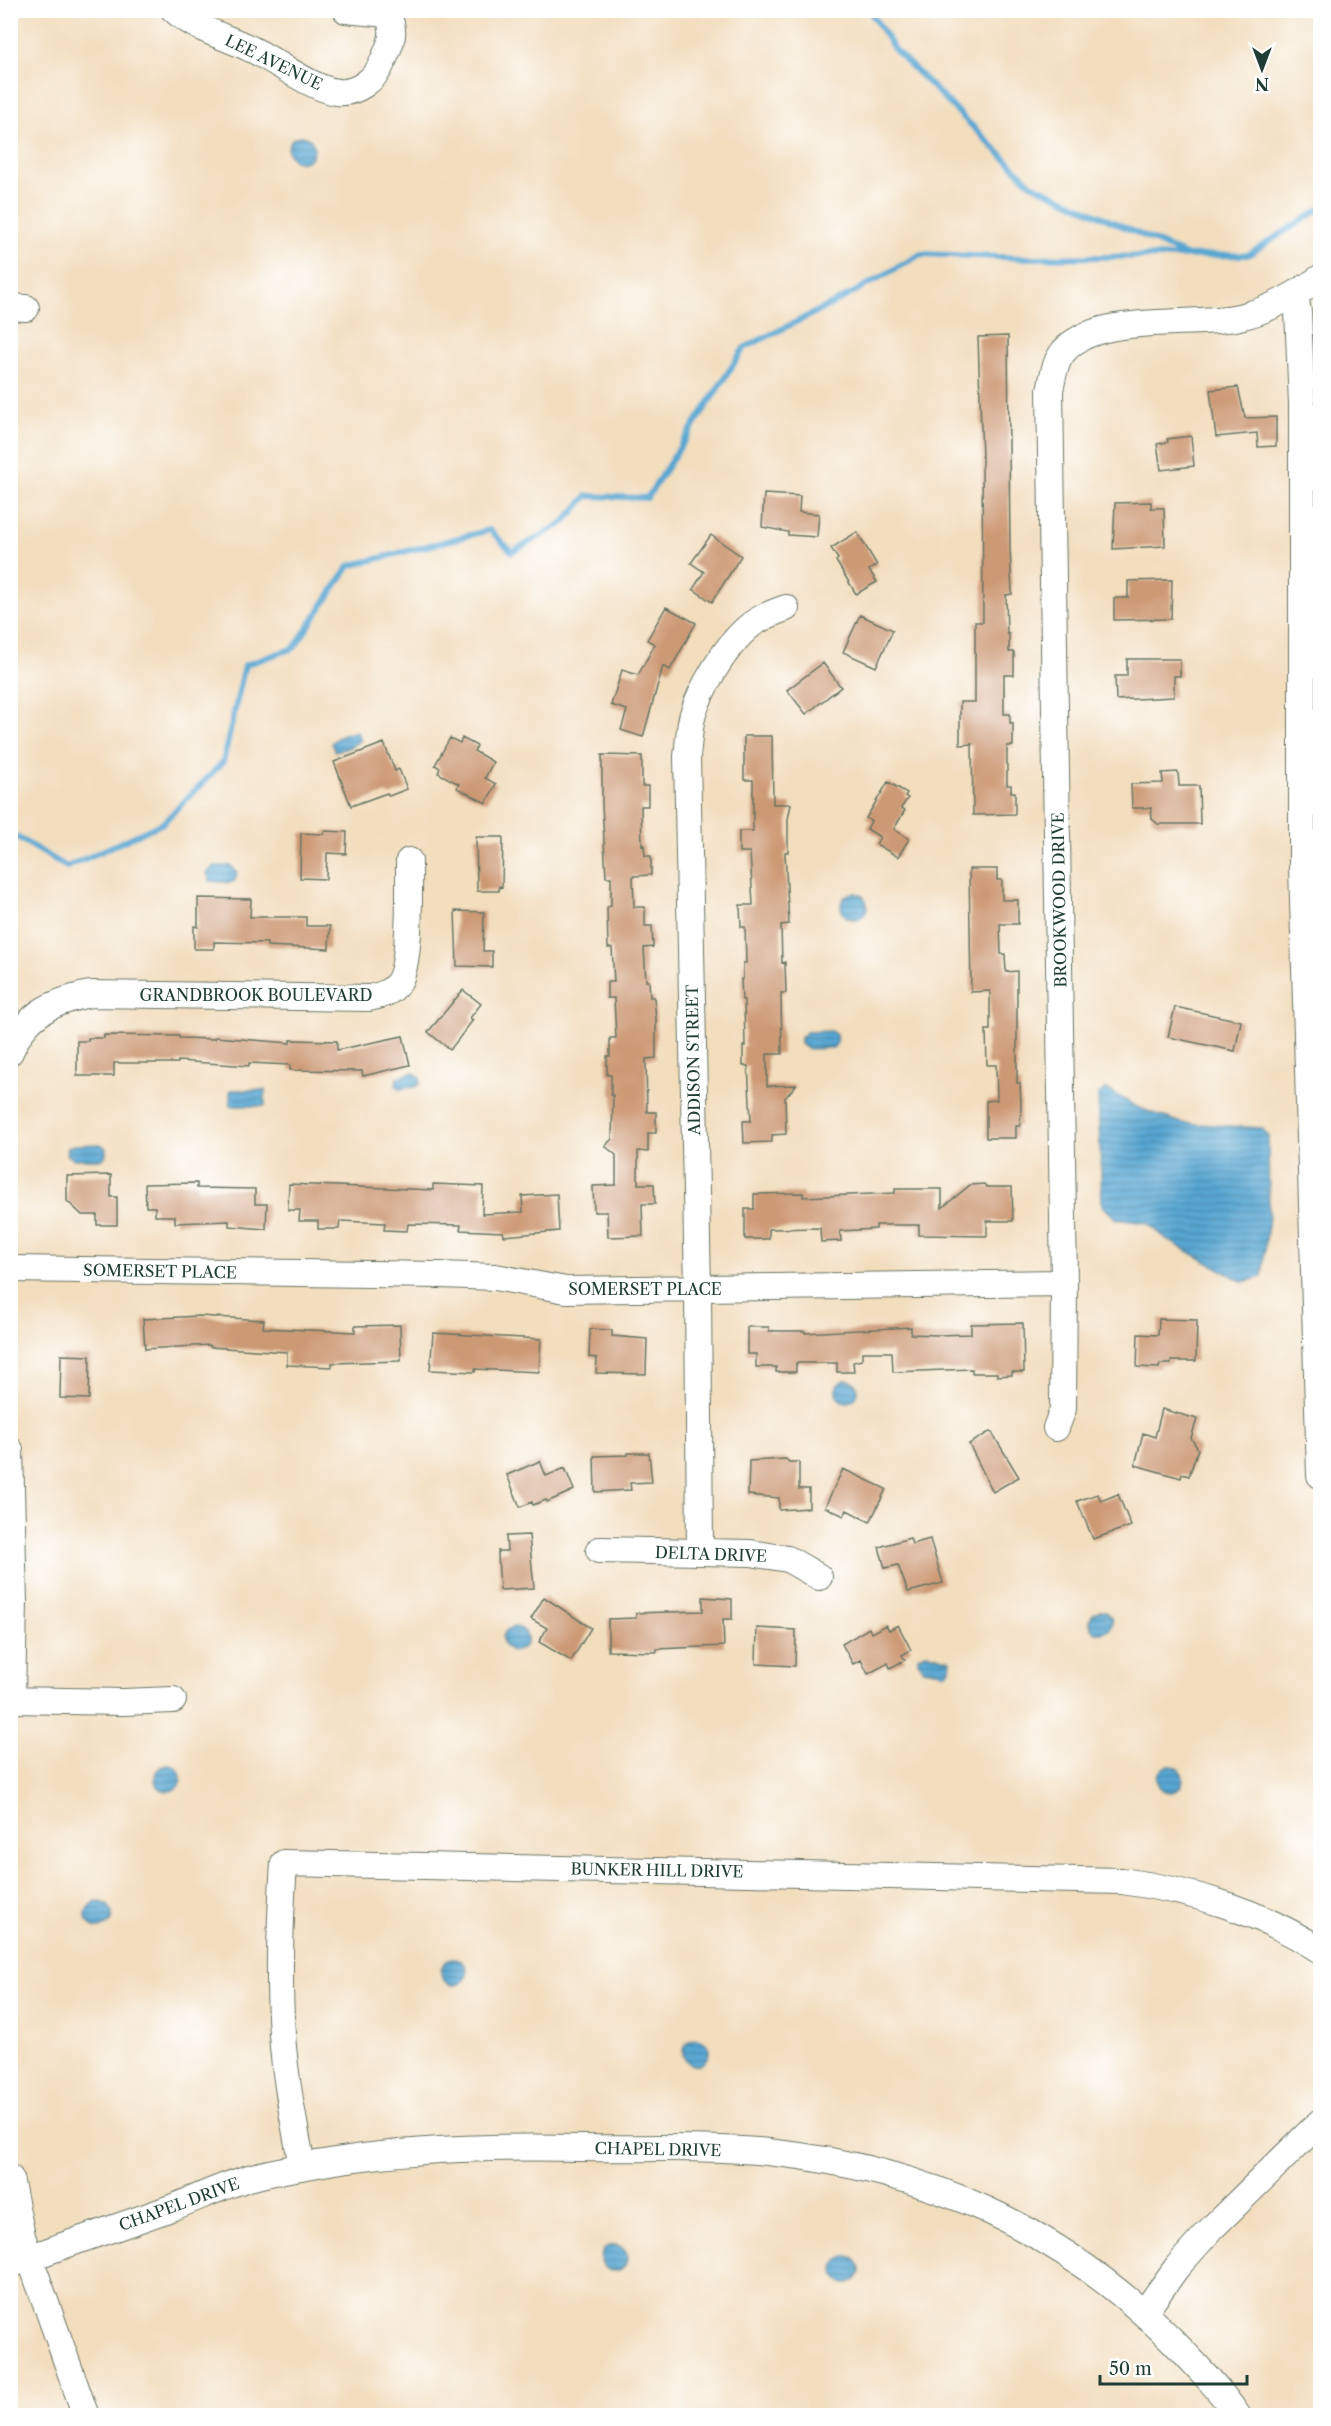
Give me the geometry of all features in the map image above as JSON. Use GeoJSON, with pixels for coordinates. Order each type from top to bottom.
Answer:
{"type":"FeatureCollection","features":[{"type":"Feature","properties":{"kind":"street","name":"LEE AVENUE"},"geometry":{"type":"LineString","coordinates":[[174,10],[186,21],[251,49],[322,87],[335,92],[345,92],[355,91],[380,70],[393,39],[393,25],[387,14],[346,10]]}},
{"type":"Feature","properties":{"kind":"street"},"geometry":{"type":"LineString","coordinates":[[1320,278],[1295,295],[1298,312],[1302,416],[1302,867],[1320,1475]]}},
{"type":"Feature","properties":{"kind":"street","name":"BROOKWOOD DRIVE"},"geometry":{"type":"LineString","coordinates":[[1056,1428],[1063,1408],[1064,1283],[1050,390],[1053,371],[1061,355],[1075,340],[1102,328],[1237,318],[1275,306],[1295,295]]}},
{"type":"Feature","properties":{"kind":"street","name":"ADDISON STREET"},"geometry":{"type":"LineString","coordinates":[[700,1552],[698,1289],[688,750],[693,714],[706,685],[726,652],[745,629],[772,612],[786,608]]}},
{"type":"Feature","properties":{"kind":"street","name":"GRANDBROOK BOULEVARD"},"geometry":{"type":"LineString","coordinates":[[10,1052],[39,1011],[61,1000],[90,994],[369,998],[382,996],[392,990],[404,973],[409,861]]}},
{"type":"Feature","properties":{"kind":"street","name":"SOMERSET PLACE"},"geometry":{"type":"LineString","coordinates":[[10,1269],[495,1277],[566,1290],[1064,1283]]}},
{"type":"Feature","properties":{"kind":"street"},"geometry":{"type":"LineString","coordinates":[[10,1450],[14,1601],[11,1700],[123,1702],[173,1700]]}},
{"type":"Feature","properties":{"kind":"street","name":"DELTA DRIVE"},"geometry":{"type":"LineString","coordinates":[[599,1550],[751,1553],[788,1559],[819,1576]]}},
{"type":"Feature","properties":{"kind":"street","name":"BUNKER HILL DRIVE"},"geometry":{"type":"LineString","coordinates":[[302,2166],[289,2096],[282,2036],[279,1977],[284,1863],[856,1873],[1122,1881],[1164,1886],[1209,1898],[1252,1913],[1294,1933],[1320,1950]]}},
{"type":"Feature","properties":{"kind":"street"},"geometry":{"type":"LineString","coordinates":[[1144,2313],[1177,2267],[1213,2227],[1320,2122]]}},
{"type":"Feature","properties":{"kind":"street","name":"CHAPEL DRIVE"},"geometry":{"type":"LineString","coordinates":[[20,2261],[250,2178],[302,2166],[381,2154],[498,2146],[768,2152],[824,2160],[883,2173],[940,2190],[991,2211],[1040,2236],[1087,2266],[1144,2313],[1194,2363],[1238,2415]]}},
{"type":"Feature","properties":{"kind":"street"},"geometry":{"type":"LineString","coordinates":[[10,2178],[22,2236],[20,2261],[86,2415]]}},
{"type":"Feature","properties":{"kind":"water"},"geometry":{"type":"Polygon","coordinates":[[[301,136],[310,140],[314,149],[310,158],[301,162],[292,158],[288,149],[292,140],[301,136]]]}},
{"type":"Feature","properties":{"kind":"water"},"geometry":{"type":"Polygon","coordinates":[[[357,732],[361,740],[348,748],[335,751],[331,743],[342,734],[357,732]]]}},
{"type":"Feature","properties":{"kind":"water"},"geometry":{"type":"Polygon","coordinates":[[[214,866],[231,866],[237,873],[235,881],[230,883],[210,881],[207,873],[214,866]]]}},
{"type":"Feature","properties":{"kind":"water"},"geometry":{"type":"Polygon","coordinates":[[[854,893],[863,897],[867,906],[863,915],[854,919],[845,915],[841,906],[845,897],[854,893]]]}},
{"type":"Feature","properties":{"kind":"water"},"geometry":{"type":"Polygon","coordinates":[[[831,1031],[836,1035],[837,1043],[833,1048],[808,1049],[800,1044],[800,1037],[803,1037],[806,1032],[831,1031]]]}},
{"type":"Feature","properties":{"kind":"water"},"geometry":{"type":"Polygon","coordinates":[[[413,1072],[420,1077],[420,1084],[416,1087],[399,1089],[396,1086],[397,1078],[413,1072]]]}},
{"type":"Feature","properties":{"kind":"water"},"geometry":{"type":"Polygon","coordinates":[[[1106,1089],[1139,1108],[1182,1123],[1262,1128],[1268,1136],[1269,1215],[1262,1277],[1243,1282],[1169,1241],[1147,1223],[1116,1219],[1102,1205],[1098,1095],[1106,1089]]]}},
{"type":"Feature","properties":{"kind":"water"},"geometry":{"type":"Polygon","coordinates":[[[230,1090],[265,1090],[265,1106],[230,1106],[230,1090]]]}},
{"type":"Feature","properties":{"kind":"water"},"geometry":{"type":"Polygon","coordinates":[[[101,1144],[106,1148],[106,1155],[102,1159],[74,1159],[67,1155],[67,1148],[73,1145],[101,1144]]]}},
{"type":"Feature","properties":{"kind":"water"},"geometry":{"type":"Polygon","coordinates":[[[847,1380],[855,1383],[858,1391],[855,1399],[847,1402],[839,1399],[836,1391],[839,1383],[847,1380]]]}},
{"type":"Feature","properties":{"kind":"water"},"geometry":{"type":"Polygon","coordinates":[[[1101,1611],[1109,1614],[1112,1622],[1109,1630],[1101,1633],[1093,1630],[1090,1622],[1093,1614],[1101,1611]]]}},
{"type":"Feature","properties":{"kind":"water"},"geometry":{"type":"Polygon","coordinates":[[[515,1627],[524,1630],[527,1639],[524,1648],[515,1651],[506,1648],[503,1639],[506,1630],[515,1627]]]}},
{"type":"Feature","properties":{"kind":"water"},"geometry":{"type":"Polygon","coordinates":[[[926,1653],[951,1660],[950,1669],[946,1673],[924,1669],[918,1662],[918,1656],[926,1653]]]}},
{"type":"Feature","properties":{"kind":"water"},"geometry":{"type":"Polygon","coordinates":[[[168,1765],[177,1769],[181,1778],[177,1787],[168,1791],[159,1787],[155,1778],[159,1769],[168,1765]]]}},
{"type":"Feature","properties":{"kind":"water"},"geometry":{"type":"Polygon","coordinates":[[[1170,1766],[1179,1770],[1183,1779],[1179,1788],[1170,1792],[1161,1788],[1157,1779],[1161,1770],[1170,1766]]]}},
{"type":"Feature","properties":{"kind":"water"},"geometry":{"type":"Polygon","coordinates":[[[99,1902],[108,1906],[112,1915],[108,1924],[99,1928],[90,1924],[86,1915],[90,1906],[99,1902]]]}},
{"type":"Feature","properties":{"kind":"water"},"geometry":{"type":"Polygon","coordinates":[[[454,1959],[463,1963],[467,1972],[463,1981],[454,1985],[445,1981],[441,1972],[445,1963],[454,1959]]]}},
{"type":"Feature","properties":{"kind":"water"},"geometry":{"type":"Polygon","coordinates":[[[696,2039],[705,2043],[709,2052],[705,2061],[696,2065],[687,2061],[683,2052],[687,2043],[696,2039]]]}},
{"type":"Feature","properties":{"kind":"water"},"geometry":{"type":"Polygon","coordinates":[[[614,2245],[623,2249],[627,2258],[623,2267],[614,2271],[605,2267],[601,2258],[605,2249],[614,2245]]]}},
{"type":"Feature","properties":{"kind":"water"},"geometry":{"type":"Polygon","coordinates":[[[847,2257],[856,2261],[860,2270],[856,2279],[847,2283],[838,2279],[834,2270],[838,2261],[847,2257]]]}},
{"type":"Feature","properties":{"kind":"building"},"geometry":{"type":"Polygon","coordinates":[[[1008,336],[1012,594],[1006,595],[1007,634],[1009,634],[1009,652],[1014,652],[1014,675],[1004,675],[1004,714],[1010,714],[1010,723],[1013,723],[1013,746],[1007,746],[1007,785],[1011,785],[1011,792],[1015,792],[1015,814],[973,815],[972,744],[960,745],[960,702],[975,702],[975,622],[983,622],[982,458],[978,337],[1008,336]]]}},
{"type":"Feature","properties":{"kind":"building"},"geometry":{"type":"Polygon","coordinates":[[[1238,387],[1245,418],[1276,417],[1276,446],[1258,447],[1257,433],[1216,437],[1210,390],[1238,387]]]}},
{"type":"Feature","properties":{"kind":"building"},"geometry":{"type":"Polygon","coordinates":[[[1191,436],[1194,466],[1161,470],[1157,444],[1168,442],[1167,439],[1191,436]]]}},
{"type":"Feature","properties":{"kind":"building"},"geometry":{"type":"Polygon","coordinates":[[[764,494],[800,496],[799,512],[819,514],[817,537],[788,535],[788,532],[762,527],[764,494]]]}},
{"type":"Feature","properties":{"kind":"building"},"geometry":{"type":"Polygon","coordinates":[[[1151,502],[1151,508],[1164,508],[1165,546],[1113,549],[1115,503],[1151,502]]]}},
{"type":"Feature","properties":{"kind":"building"},"geometry":{"type":"Polygon","coordinates":[[[857,532],[877,565],[869,570],[877,582],[856,594],[836,561],[838,559],[831,548],[857,532]]]}},
{"type":"Feature","properties":{"kind":"building"},"geometry":{"type":"Polygon","coordinates":[[[711,535],[741,556],[712,602],[693,589],[704,572],[691,563],[711,535]]]}},
{"type":"Feature","properties":{"kind":"building"},"geometry":{"type":"Polygon","coordinates":[[[1172,580],[1171,619],[1114,620],[1114,598],[1128,598],[1128,581],[1172,580]]]}},
{"type":"Feature","properties":{"kind":"building"},"geometry":{"type":"Polygon","coordinates":[[[666,607],[696,623],[670,670],[663,666],[643,737],[621,730],[627,710],[611,705],[622,670],[638,675],[655,644],[647,640],[666,607]]]}},
{"type":"Feature","properties":{"kind":"building"},"geometry":{"type":"Polygon","coordinates":[[[860,615],[893,630],[876,667],[843,652],[860,615]]]}},
{"type":"Feature","properties":{"kind":"building"},"geometry":{"type":"Polygon","coordinates":[[[1127,659],[1180,659],[1180,676],[1174,676],[1174,697],[1116,700],[1115,676],[1127,676],[1127,659]]]}},
{"type":"Feature","properties":{"kind":"building"},"geometry":{"type":"Polygon","coordinates":[[[823,663],[841,687],[806,714],[787,690],[823,663]]]}},
{"type":"Feature","properties":{"kind":"building"},"geometry":{"type":"Polygon","coordinates":[[[744,736],[772,736],[773,804],[791,804],[788,819],[788,852],[785,852],[789,924],[781,925],[786,993],[781,993],[782,1054],[767,1054],[767,1086],[796,1085],[785,1098],[786,1134],[772,1135],[772,1142],[744,1143],[743,1121],[751,1121],[748,1066],[743,1066],[744,1000],[742,1000],[741,979],[743,979],[743,963],[746,963],[745,927],[741,927],[740,905],[753,905],[750,852],[739,852],[739,831],[753,831],[753,780],[744,780],[744,736]]]}},
{"type":"Feature","properties":{"kind":"building"},"geometry":{"type":"Polygon","coordinates":[[[450,738],[460,743],[462,738],[477,746],[474,751],[493,762],[485,778],[496,784],[486,803],[457,788],[459,784],[438,773],[440,768],[435,765],[450,738]]]}},
{"type":"Feature","properties":{"kind":"building"},"geometry":{"type":"Polygon","coordinates":[[[384,743],[395,771],[399,769],[407,789],[389,796],[387,793],[351,806],[334,762],[384,743]]]}},
{"type":"Feature","properties":{"kind":"building"},"geometry":{"type":"Polygon","coordinates":[[[602,755],[642,756],[642,786],[648,786],[648,806],[641,806],[642,846],[644,845],[645,856],[651,856],[651,875],[633,876],[634,907],[645,907],[645,926],[652,926],[653,947],[644,948],[646,981],[649,981],[650,997],[654,997],[656,1019],[656,1058],[646,1059],[647,1112],[656,1112],[656,1133],[648,1133],[648,1152],[638,1151],[638,1184],[654,1184],[655,1204],[642,1204],[643,1236],[608,1237],[607,1212],[594,1212],[593,1186],[616,1185],[616,1155],[605,1146],[612,1139],[613,1095],[611,1095],[611,1075],[607,1075],[607,1056],[610,1056],[610,1038],[616,1038],[614,998],[607,998],[607,982],[614,982],[612,948],[608,948],[607,907],[611,906],[611,877],[606,877],[602,755]]]}},
{"type":"Feature","properties":{"kind":"building"},"geometry":{"type":"Polygon","coordinates":[[[1178,772],[1179,786],[1199,786],[1200,824],[1158,824],[1152,819],[1151,808],[1132,808],[1131,784],[1163,783],[1162,773],[1178,772]]]}},
{"type":"Feature","properties":{"kind":"building"},"geometry":{"type":"Polygon","coordinates":[[[888,782],[907,793],[905,796],[908,798],[901,808],[905,810],[894,829],[909,839],[898,857],[876,844],[880,837],[867,829],[871,821],[866,818],[888,782]]]}},
{"type":"Feature","properties":{"kind":"building"},"geometry":{"type":"Polygon","coordinates":[[[324,831],[347,832],[346,854],[327,853],[326,879],[300,878],[301,833],[324,834],[324,831]]]}},
{"type":"Feature","properties":{"kind":"building"},"geometry":{"type":"Polygon","coordinates":[[[476,837],[503,837],[502,887],[499,886],[499,891],[477,891],[476,837]]]}},
{"type":"Feature","properties":{"kind":"building"},"geometry":{"type":"Polygon","coordinates":[[[969,869],[997,869],[997,880],[1002,880],[1002,900],[1018,900],[1018,924],[1000,924],[1001,954],[1005,954],[1006,972],[1017,971],[1017,1083],[1020,1083],[1021,1106],[1020,1126],[1016,1126],[1016,1138],[986,1138],[986,1101],[997,1100],[996,1065],[987,1065],[986,1030],[990,1030],[990,991],[971,992],[969,869]]]}},
{"type":"Feature","properties":{"kind":"building"},"geometry":{"type":"Polygon","coordinates":[[[198,898],[251,899],[250,917],[306,917],[306,926],[330,926],[329,949],[267,946],[267,943],[214,942],[214,949],[194,949],[194,926],[198,927],[198,898]]]}},
{"type":"Feature","properties":{"kind":"building"},"geometry":{"type":"Polygon","coordinates":[[[455,911],[484,912],[483,951],[492,951],[492,967],[457,966],[455,911]]]}},
{"type":"Feature","properties":{"kind":"building"},"geometry":{"type":"Polygon","coordinates":[[[463,990],[481,1004],[470,1018],[473,1020],[450,1050],[428,1032],[463,990]]]}},
{"type":"Feature","properties":{"kind":"building"},"geometry":{"type":"Polygon","coordinates":[[[1175,1007],[1241,1021],[1235,1051],[1168,1037],[1175,1007]]]}},
{"type":"Feature","properties":{"kind":"building"},"geometry":{"type":"Polygon","coordinates":[[[104,1035],[215,1039],[215,1037],[290,1043],[290,1040],[337,1041],[337,1050],[403,1036],[410,1065],[363,1076],[362,1071],[290,1070],[290,1065],[249,1063],[249,1066],[178,1061],[178,1063],[114,1063],[114,1076],[77,1076],[77,1041],[104,1038],[104,1035]]]}},
{"type":"Feature","properties":{"kind":"building"},"geometry":{"type":"Polygon","coordinates":[[[111,1175],[111,1197],[117,1197],[117,1225],[97,1225],[97,1215],[82,1215],[67,1201],[67,1176],[111,1175]]]}},
{"type":"Feature","properties":{"kind":"building"},"geometry":{"type":"Polygon","coordinates":[[[197,1183],[197,1188],[255,1189],[255,1204],[267,1204],[266,1229],[229,1226],[229,1221],[175,1223],[175,1216],[155,1216],[155,1207],[146,1207],[145,1184],[197,1183]]]}},
{"type":"Feature","properties":{"kind":"building"},"geometry":{"type":"Polygon","coordinates":[[[289,1184],[433,1190],[433,1184],[483,1186],[482,1214],[523,1212],[522,1196],[557,1194],[559,1231],[504,1236],[503,1232],[460,1230],[461,1225],[408,1224],[407,1231],[384,1230],[385,1223],[340,1221],[339,1229],[318,1229],[318,1221],[299,1221],[300,1210],[288,1210],[289,1184]]]}},
{"type":"Feature","properties":{"kind":"building"},"geometry":{"type":"Polygon","coordinates":[[[984,1184],[987,1187],[1012,1187],[1013,1221],[987,1221],[987,1236],[919,1235],[919,1225],[876,1225],[876,1229],[840,1231],[841,1241],[821,1242],[820,1228],[769,1229],[769,1239],[745,1239],[745,1209],[754,1209],[754,1194],[803,1193],[803,1197],[895,1193],[895,1189],[942,1189],[942,1208],[970,1185],[984,1184]]]}},
{"type":"Feature","properties":{"kind":"building"},"geometry":{"type":"Polygon","coordinates":[[[199,1316],[264,1320],[263,1328],[355,1332],[355,1326],[400,1325],[401,1361],[332,1363],[332,1367],[287,1365],[287,1352],[210,1347],[210,1345],[145,1349],[143,1319],[199,1316]]]}},
{"type":"Feature","properties":{"kind":"building"},"geometry":{"type":"Polygon","coordinates":[[[1159,1319],[1197,1320],[1196,1361],[1171,1361],[1171,1364],[1160,1364],[1159,1368],[1137,1367],[1138,1334],[1158,1335],[1159,1319]]]}},
{"type":"Feature","properties":{"kind":"building"},"geometry":{"type":"Polygon","coordinates":[[[1023,1323],[1024,1372],[1012,1372],[1012,1375],[972,1373],[972,1369],[893,1372],[892,1352],[862,1352],[862,1360],[853,1362],[854,1372],[837,1372],[837,1363],[796,1363],[796,1372],[776,1372],[776,1367],[756,1367],[756,1354],[747,1354],[747,1327],[769,1327],[769,1331],[805,1331],[805,1333],[911,1327],[911,1334],[937,1335],[971,1334],[971,1324],[1023,1323]]]}},
{"type":"Feature","properties":{"kind":"building"},"geometry":{"type":"Polygon","coordinates":[[[590,1329],[612,1330],[612,1336],[647,1339],[646,1374],[596,1373],[597,1358],[589,1357],[590,1329]]]}},
{"type":"Feature","properties":{"kind":"building"},"geometry":{"type":"Polygon","coordinates":[[[433,1333],[541,1339],[539,1372],[475,1369],[475,1372],[430,1370],[433,1333]]]}},
{"type":"Feature","properties":{"kind":"building"},"geometry":{"type":"Polygon","coordinates":[[[61,1355],[90,1356],[89,1399],[60,1398],[61,1355]]]}},
{"type":"Feature","properties":{"kind":"building"},"geometry":{"type":"Polygon","coordinates":[[[1162,1409],[1197,1419],[1191,1438],[1198,1449],[1189,1476],[1182,1474],[1181,1478],[1135,1465],[1143,1433],[1155,1437],[1162,1409]]]}},
{"type":"Feature","properties":{"kind":"building"},"geometry":{"type":"Polygon","coordinates":[[[991,1431],[1019,1477],[993,1492],[969,1444],[991,1431]]]}},
{"type":"Feature","properties":{"kind":"building"},"geometry":{"type":"Polygon","coordinates":[[[628,1453],[649,1453],[652,1482],[630,1483],[631,1490],[595,1492],[594,1456],[628,1455],[628,1453]]]}},
{"type":"Feature","properties":{"kind":"building"},"geometry":{"type":"Polygon","coordinates":[[[786,1459],[789,1462],[799,1462],[799,1489],[809,1489],[809,1508],[779,1510],[779,1498],[748,1495],[749,1461],[786,1459]]]}},
{"type":"Feature","properties":{"kind":"building"},"geometry":{"type":"Polygon","coordinates":[[[540,1461],[546,1476],[565,1468],[574,1490],[547,1502],[546,1500],[533,1505],[532,1502],[520,1507],[507,1475],[540,1461]]]}},
{"type":"Feature","properties":{"kind":"building"},"geometry":{"type":"Polygon","coordinates":[[[843,1469],[886,1489],[870,1522],[847,1510],[844,1516],[825,1507],[843,1469]]]}},
{"type":"Feature","properties":{"kind":"building"},"geometry":{"type":"Polygon","coordinates":[[[1098,1494],[1101,1501],[1118,1494],[1131,1526],[1093,1539],[1077,1501],[1098,1494]]]}},
{"type":"Feature","properties":{"kind":"building"},"geometry":{"type":"Polygon","coordinates":[[[529,1535],[534,1588],[500,1590],[498,1551],[507,1551],[506,1536],[529,1535]]]}},
{"type":"Feature","properties":{"kind":"building"},"geometry":{"type":"Polygon","coordinates":[[[910,1538],[912,1544],[930,1539],[943,1583],[908,1592],[898,1565],[885,1568],[879,1547],[910,1538]]]}},
{"type":"Feature","properties":{"kind":"building"},"geometry":{"type":"Polygon","coordinates":[[[544,1597],[591,1628],[571,1661],[539,1642],[547,1628],[531,1619],[544,1597]]]}},
{"type":"Feature","properties":{"kind":"building"},"geometry":{"type":"Polygon","coordinates":[[[703,1597],[732,1599],[732,1619],[723,1619],[724,1646],[657,1649],[657,1652],[608,1651],[608,1619],[636,1618],[636,1613],[703,1611],[703,1597]]]}},
{"type":"Feature","properties":{"kind":"building"},"geometry":{"type":"Polygon","coordinates":[[[886,1625],[889,1630],[898,1625],[911,1650],[902,1655],[905,1660],[890,1668],[888,1663],[868,1674],[861,1660],[853,1664],[842,1644],[869,1628],[871,1633],[886,1625]]]}},
{"type":"Feature","properties":{"kind":"building"},"geometry":{"type":"Polygon","coordinates":[[[757,1628],[796,1630],[795,1666],[756,1664],[757,1628]]]}},
{"type":"Feature","properties":{"kind":"waterway"},"geometry":{"type":"LineString","coordinates":[[869,10],[895,50],[1031,184],[1185,255]]}},
{"type":"Feature","properties":{"kind":"waterway"},"geometry":{"type":"LineString","coordinates":[[10,833],[67,867],[163,823],[223,762],[245,665],[294,648],[349,566],[490,530],[512,552],[563,523],[587,496],[647,498],[744,348],[842,299],[921,254],[1026,258],[1248,255],[1320,209]]}}]}
